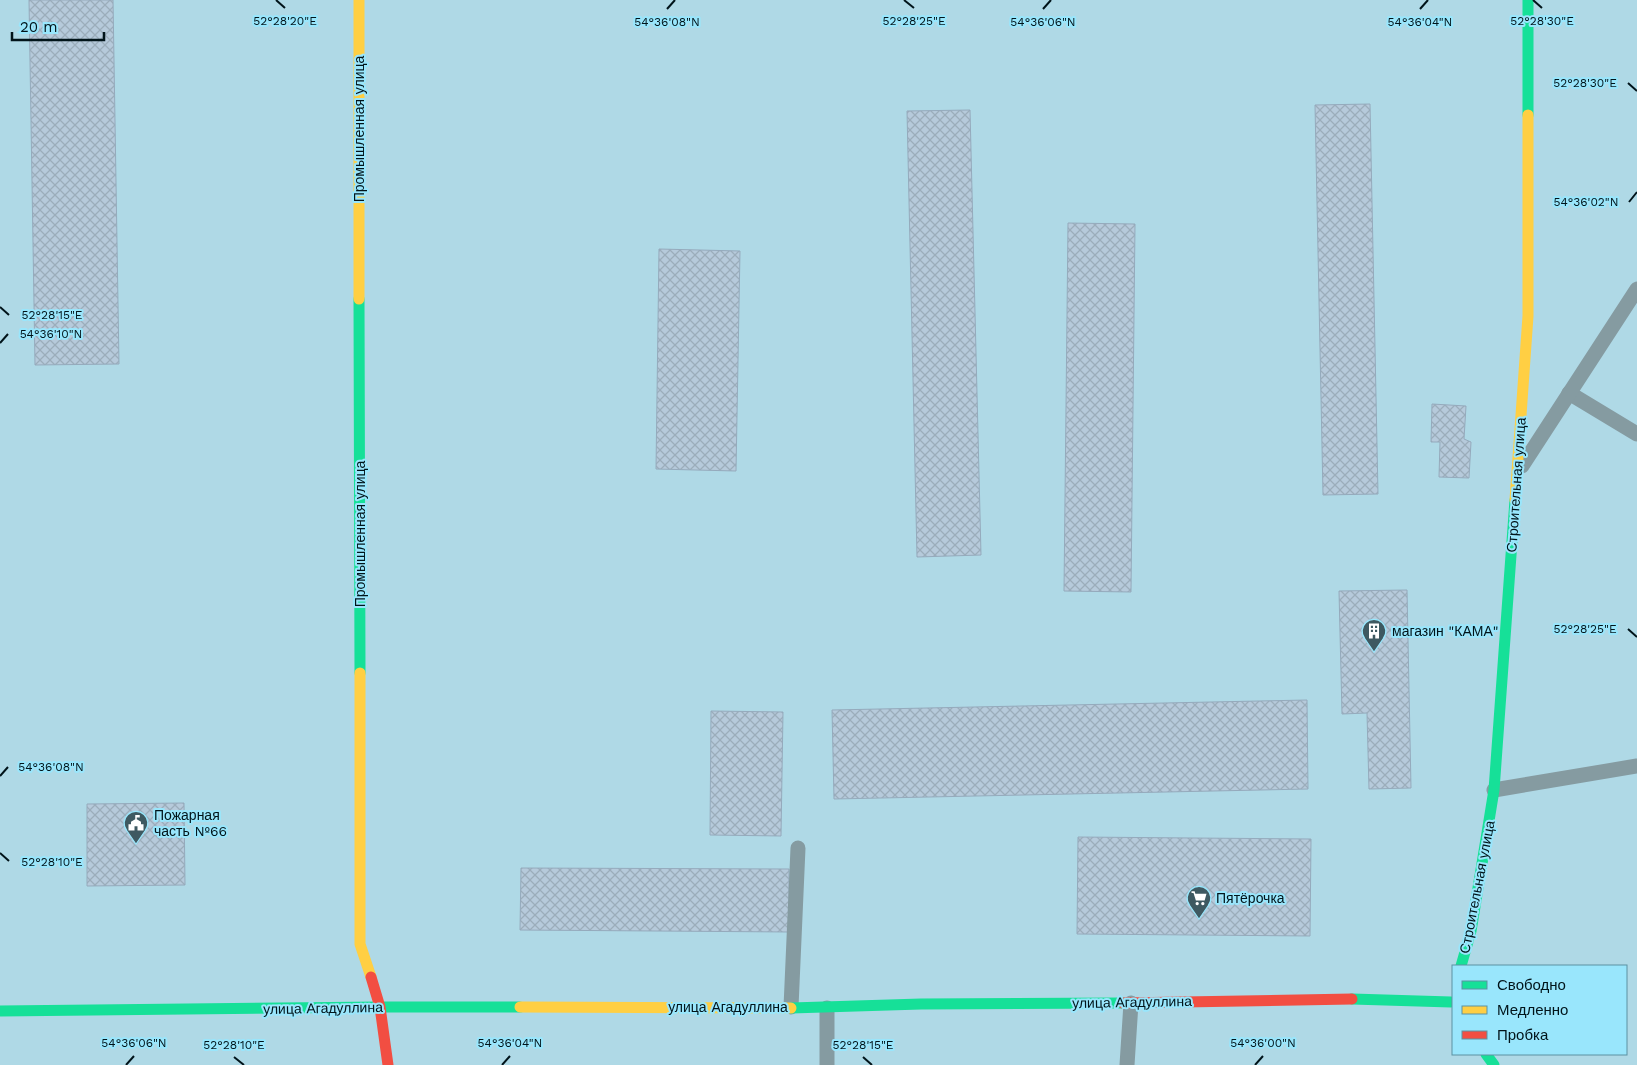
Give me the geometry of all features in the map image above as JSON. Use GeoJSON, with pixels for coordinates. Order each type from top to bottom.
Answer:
{"type":"FeatureCollection","features":[{"type":"Feature","properties":{"kind":"main road","name":"Промышленная улица"},"geometry":{"type":"LineString","coordinates":[[359,0],[360,944],[380,1007],[388,1065]]}},
{"type":"Feature","properties":{"kind":"main road","name":"Строительная улица"},"geometry":{"type":"LineString","coordinates":[[1461,965],[1472,931],[1494,790],[1528,316],[1528,0]]}},
{"type":"Feature","properties":{"kind":"main road","name":"улица Агадуллина"},"geometry":{"type":"LineString","coordinates":[[0,1011],[380,1007],[827,1008],[920,1004],[1358,999],[1452,1001]]}},
{"type":"Feature","properties":{"kind":"lane"},"geometry":{"type":"LineString","coordinates":[[1517,474],[1637,289]]}},
{"type":"Feature","properties":{"kind":"lane"},"geometry":{"type":"LineString","coordinates":[[1570,393],[1637,434]]}},
{"type":"Feature","properties":{"kind":"lane"},"geometry":{"type":"LineString","coordinates":[[1494,790],[1637,766]]}},
{"type":"Feature","properties":{"kind":"lane"},"geometry":{"type":"LineString","coordinates":[[790,1007],[798,848]]}},
{"type":"Feature","properties":{"kind":"lane"},"geometry":{"type":"LineString","coordinates":[[1127,1065],[1131,1003]]}},
{"type":"Feature","properties":{"kind":"lane"},"geometry":{"type":"LineString","coordinates":[[827,1008],[827,1065]]}},
{"type":"Feature","properties":{"kind":"building"},"geometry":{"type":"Polygon","coordinates":[[[29,0],[113,0],[119,364],[35,365],[29,0]]]}},
{"type":"Feature","properties":{"kind":"building"},"geometry":{"type":"Polygon","coordinates":[[[1370,104],[1378,494],[1323,495],[1315,105],[1370,104]]]}},
{"type":"Feature","properties":{"kind":"building"},"geometry":{"type":"Polygon","coordinates":[[[970,110],[981,555],[917,557],[907,111],[970,110]]]}},
{"type":"Feature","properties":{"kind":"building"},"geometry":{"type":"Polygon","coordinates":[[[1068,223],[1135,224],[1131,592],[1064,591],[1068,223]]]}},
{"type":"Feature","properties":{"kind":"building"},"geometry":{"type":"Polygon","coordinates":[[[659,249],[740,251],[736,471],[656,469],[659,249]]]}},
{"type":"Feature","properties":{"kind":"building"},"geometry":{"type":"Polygon","coordinates":[[[1432,404],[1466,406],[1464,439],[1471,442],[1469,478],[1439,477],[1440,442],[1431,442],[1432,404]]]}},
{"type":"Feature","properties":{"kind":"building","name":"магазин \"КАМА\""},"geometry":{"type":"Polygon","coordinates":[[[1407,590],[1411,788],[1369,789],[1367,713],[1342,714],[1339,591],[1407,590]]]}},
{"type":"Feature","properties":{"kind":"building"},"geometry":{"type":"Polygon","coordinates":[[[1307,700],[1308,789],[834,799],[832,710],[1307,700]]]}},
{"type":"Feature","properties":{"kind":"building"},"geometry":{"type":"Polygon","coordinates":[[[711,711],[783,712],[781,836],[710,835],[711,711]]]}},
{"type":"Feature","properties":{"kind":"building","name":"Пожарная часть №66"},"geometry":{"type":"Polygon","coordinates":[[[184,803],[185,885],[87,886],[87,804],[184,803]]]}},
{"type":"Feature","properties":{"kind":"building"},"geometry":{"type":"Polygon","coordinates":[[[1078,837],[1311,839],[1310,936],[1077,934],[1078,837]]]}},
{"type":"Feature","properties":{"kind":"building"},"geometry":{"type":"Polygon","coordinates":[[[521,868],[789,869],[789,932],[520,930],[521,868]]]}},
{"type":"Feature","properties":{"kind":"traffic: fast"},"geometry":{"type":"LineString","coordinates":[[1528,0],[1528,115]]}},
{"type":"Feature","properties":{"kind":"traffic: fast"},"geometry":{"type":"LineString","coordinates":[[359,299],[360,673]]}},
{"type":"Feature","properties":{"kind":"traffic: fast"},"geometry":{"type":"LineString","coordinates":[[1461,965],[1471,931],[1494,790],[1515,500]]}},
{"type":"Feature","properties":{"kind":"traffic: fast"},"geometry":{"type":"LineString","coordinates":[[1352,999],[1451,1002]]}},
{"type":"Feature","properties":{"kind":"traffic: fast"},"geometry":{"type":"LineString","coordinates":[[791,1008],[921,1004],[1123,1003]]}},
{"type":"Feature","properties":{"kind":"traffic: fast"},"geometry":{"type":"LineString","coordinates":[[0,1011],[520,1007]]}},
{"type":"Feature","properties":{"kind":"traffic: fast"},"geometry":{"type":"LineString","coordinates":[[1487,1055],[1494,1065]]}},
{"type":"Feature","properties":{"kind":"traffic: slow"},"geometry":{"type":"LineString","coordinates":[[359,0],[359,299]]}},
{"type":"Feature","properties":{"kind":"traffic: slow"},"geometry":{"type":"LineString","coordinates":[[1515,500],[1528,316],[1528,115]]}},
{"type":"Feature","properties":{"kind":"traffic: slow"},"geometry":{"type":"LineString","coordinates":[[360,673],[360,944],[371,977]]}},
{"type":"Feature","properties":{"kind":"traffic: slow"},"geometry":{"type":"LineString","coordinates":[[520,1007],[791,1008]]}},
{"type":"Feature","properties":{"kind":"traffic: jam"},"geometry":{"type":"LineString","coordinates":[[371,977],[380,1007],[388,1065]]}},
{"type":"Feature","properties":{"kind":"traffic: jam"},"geometry":{"type":"LineString","coordinates":[[1123,1003],[1352,999]]}},
{"type":"Feature","properties":{"kind":"place","name":"магазин \"КАМА\""},"geometry":{"type":"Point","coordinates":[1374,652]}},
{"type":"Feature","properties":{"kind":"place","name":"Пожарная часть №66"},"geometry":{"type":"Point","coordinates":[136,844]}},
{"type":"Feature","properties":{"kind":"place","name":"Пятёрочка"},"geometry":{"type":"Point","coordinates":[1199,919]}}]}
